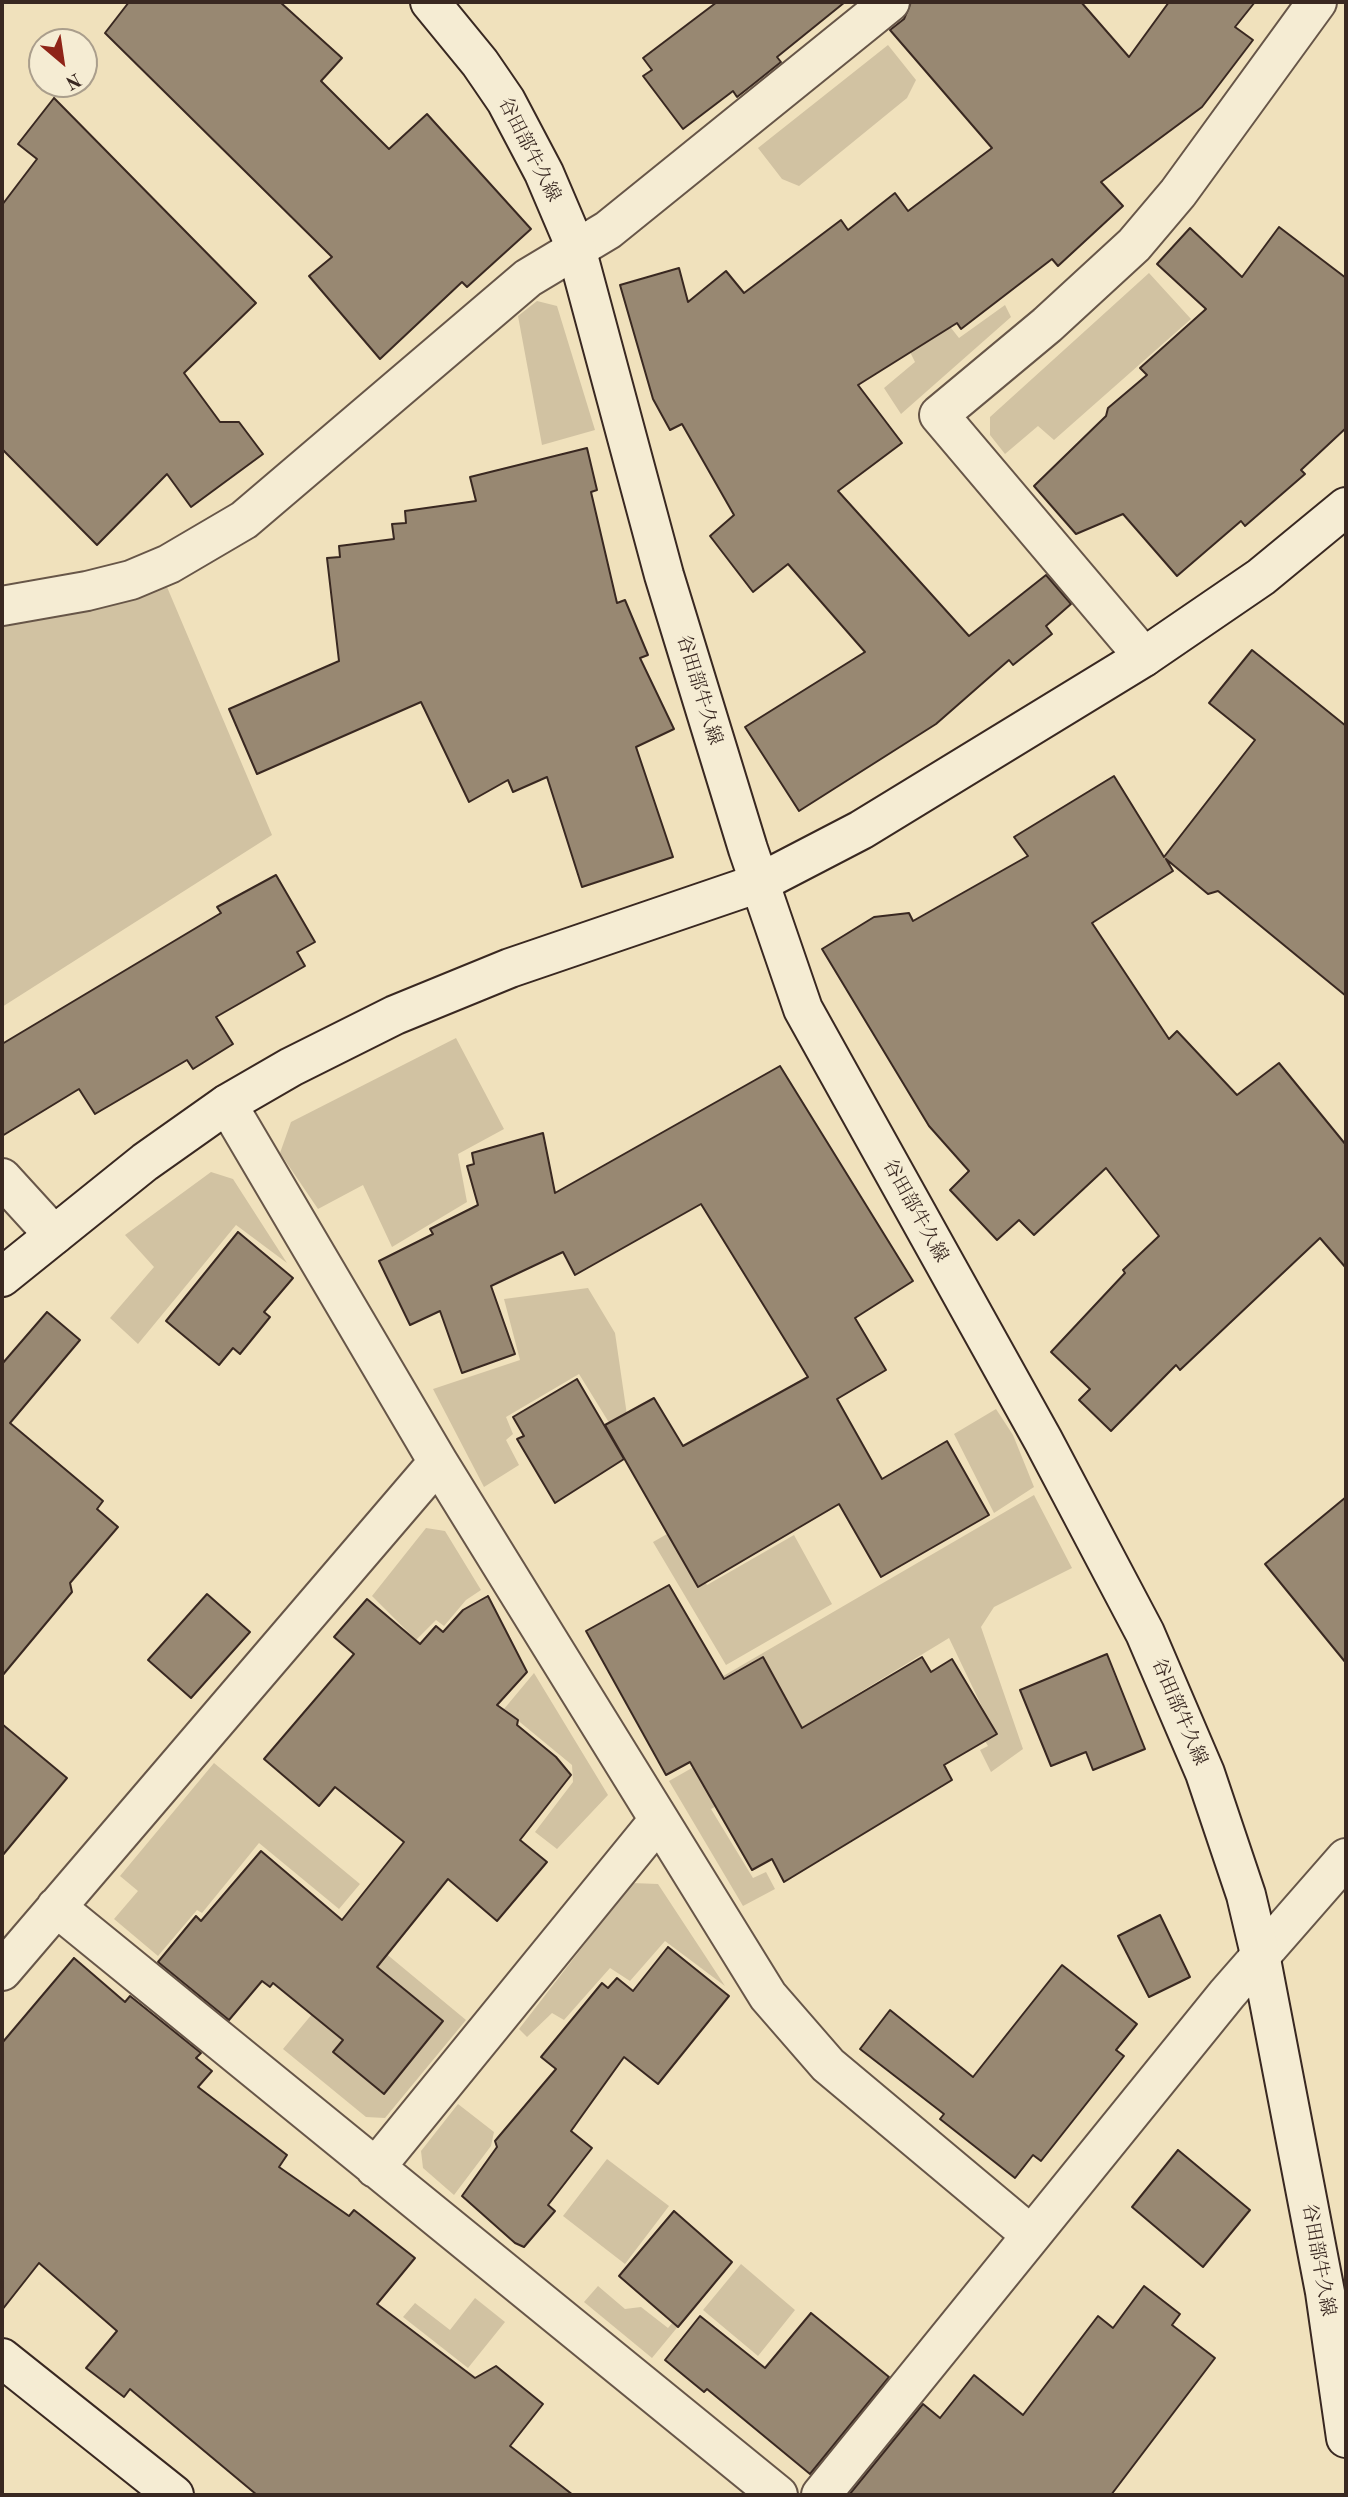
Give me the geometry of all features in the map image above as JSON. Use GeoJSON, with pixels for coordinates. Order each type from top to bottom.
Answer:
{"type":"FeatureCollection","features":[{"type":"Feature","properties":{"kind":"street","name":"谷田部牛久線"},"geometry":{"type":"LineString","coordinates":[[430,2],[480,63],[506,102],[544,173],[576,248],[664,575],[758,883],[803,1009],[1044,1440],[1145,1633],[1205,1773],[1247,1895],[1260,1954],[1325,2292],[1346,2438]]}},
{"type":"Feature","properties":{"kind":"street"},"geometry":{"type":"LineString","coordinates":[[2,606],[131,580],[169,564],[244,520],[528,278],[608,230],[890,2]]}},
{"type":"Feature","properties":{"kind":"street"},"geometry":{"type":"LineString","coordinates":[[1144,657],[939,415],[1047,324],[1134,245],[1178,193],[1317,2]]}},
{"type":"Feature","properties":{"kind":"street"},"geometry":{"type":"LineString","coordinates":[[2,1277],[145,1161],[227,1104],[291,1067],[407,1010],[510,968],[758,883],[861,830],[1144,657],[1261,577],[1346,507]]}},
{"type":"Feature","properties":{"kind":"street"},"geometry":{"type":"LineString","coordinates":[[227,1104],[438,1462],[738,1951],[800,2035],[855,2090],[1031,2235]]}},
{"type":"Feature","properties":{"kind":"street"},"geometry":{"type":"LineString","coordinates":[[2,1178],[54,1235]]}},
{"type":"Feature","properties":{"kind":"street"},"geometry":{"type":"LineString","coordinates":[[2,1971],[438,1462]]}},
{"type":"Feature","properties":{"kind":"street"},"geometry":{"type":"LineString","coordinates":[[375,2168],[658,1821]]}},
{"type":"Feature","properties":{"kind":"street"},"geometry":{"type":"LineString","coordinates":[[821,2495],[1260,1954],[1346,1858]]}},
{"type":"Feature","properties":{"kind":"street"},"geometry":{"type":"LineString","coordinates":[[56,1907],[778,2495]]}},
{"type":"Feature","properties":{"kind":"street"},"geometry":{"type":"LineString","coordinates":[[2,2358],[174,2495]]}},
{"type":"Feature","properties":{"kind":"shaded area"},"geometry":{"type":"Polygon","coordinates":[[[888,45],[916,80],[907,98],[799,186],[782,179],[758,148],[888,45]]]}},
{"type":"Feature","properties":{"kind":"shaded area"},"geometry":{"type":"Polygon","coordinates":[[[1149,273],[1191,319],[1054,440],[1038,426],[1005,454],[990,435],[990,417],[1149,273]]]}},
{"type":"Feature","properties":{"kind":"shaded area"},"geometry":{"type":"Polygon","coordinates":[[[537,301],[557,306],[595,430],[542,445],[518,316],[537,301]]]}},
{"type":"Feature","properties":{"kind":"shaded area"},"geometry":{"type":"Polygon","coordinates":[[[1005,305],[1011,317],[901,414],[884,388],[915,362],[909,350],[936,309],[959,338],[1005,305]]]}},
{"type":"Feature","properties":{"kind":"shaded area"},"geometry":{"type":"Polygon","coordinates":[[[167,587],[272,835],[2,1007],[2,626],[56,617],[167,587]]]}},
{"type":"Feature","properties":{"kind":"shaded area"},"geometry":{"type":"Polygon","coordinates":[[[456,1038],[504,1129],[458,1154],[467,1202],[392,1247],[363,1185],[318,1209],[280,1153],[291,1122],[456,1038]]]}},
{"type":"Feature","properties":{"kind":"shaded area"},"geometry":{"type":"Polygon","coordinates":[[[211,1172],[233,1179],[287,1263],[236,1225],[138,1344],[110,1318],[154,1267],[125,1235],[211,1172]]]}},
{"type":"Feature","properties":{"kind":"shaded area"},"geometry":{"type":"Polygon","coordinates":[[[588,1288],[615,1333],[634,1463],[579,1374],[506,1417],[513,1434],[506,1440],[519,1465],[484,1487],[433,1389],[520,1360],[504,1299],[588,1288]]]}},
{"type":"Feature","properties":{"kind":"shaded area"},"geometry":{"type":"Polygon","coordinates":[[[996,1409],[1013,1435],[1034,1487],[994,1513],[954,1434],[996,1409]]]}},
{"type":"Feature","properties":{"kind":"shaded area"},"geometry":{"type":"Polygon","coordinates":[[[1034,1495],[1072,1568],[994,1607],[981,1627],[1023,1749],[991,1772],[980,1750],[988,1746],[973,1721],[984,1711],[949,1638],[829,1711],[853,1753],[738,1795],[711,1809],[753,1878],[766,1872],[775,1889],[743,1906],[669,1781],[729,1747],[701,1689],[1034,1495]]]}},
{"type":"Feature","properties":{"kind":"shaded area"},"geometry":{"type":"Polygon","coordinates":[[[426,1528],[445,1531],[481,1590],[466,1600],[444,1626],[436,1620],[416,1640],[372,1596],[426,1528]]]}},
{"type":"Feature","properties":{"kind":"shaded area"},"geometry":{"type":"Polygon","coordinates":[[[676,1529],[707,1585],[794,1535],[832,1604],[726,1665],[653,1542],[676,1529]]]}},
{"type":"Feature","properties":{"kind":"shaded area"},"geometry":{"type":"Polygon","coordinates":[[[534,1673],[608,1795],[557,1849],[535,1832],[573,1782],[572,1765],[504,1709],[534,1673]]]}},
{"type":"Feature","properties":{"kind":"shaded area"},"geometry":{"type":"Polygon","coordinates":[[[214,1763],[360,1884],[339,1909],[259,1843],[202,1913],[197,1910],[158,1956],[114,1919],[138,1891],[120,1876],[214,1763]]]}},
{"type":"Feature","properties":{"kind":"shaded area"},"geometry":{"type":"Polygon","coordinates":[[[632,1883],[658,1884],[725,1986],[665,1941],[630,1981],[610,1968],[564,2020],[552,2013],[527,2037],[519,2029],[632,1883]]]}},
{"type":"Feature","properties":{"kind":"shaded area"},"geometry":{"type":"Polygon","coordinates":[[[372,1942],[466,2020],[385,2118],[366,2117],[283,2049],[372,1942]],[[388,1976],[333,2052],[384,2093],[443,2021],[388,1976]]]}},
{"type":"Feature","properties":{"kind":"shaded area"},"geometry":{"type":"Polygon","coordinates":[[[458,2104],[494,2132],[491,2146],[454,2195],[423,2168],[421,2151],[458,2104]]]}},
{"type":"Feature","properties":{"kind":"shaded area"},"geometry":{"type":"Polygon","coordinates":[[[607,2159],[669,2206],[625,2264],[563,2216],[607,2159]]]}},
{"type":"Feature","properties":{"kind":"shaded area"},"geometry":{"type":"Polygon","coordinates":[[[741,2264],[795,2310],[758,2356],[703,2310],[741,2264]]]}},
{"type":"Feature","properties":{"kind":"shaded area"},"geometry":{"type":"Polygon","coordinates":[[[704,2285],[709,2289],[652,2358],[584,2302],[598,2286],[625,2309],[641,2307],[668,2328],[704,2285]]]}},
{"type":"Feature","properties":{"kind":"shaded area"},"geometry":{"type":"Polygon","coordinates":[[[475,2298],[505,2322],[468,2368],[403,2317],[415,2303],[450,2330],[475,2298]]]}},
{"type":"Feature","properties":{"kind":"building"},"geometry":{"type":"Polygon","coordinates":[[[129,2],[280,2],[342,58],[321,81],[389,149],[427,114],[531,229],[467,287],[462,282],[380,359],[309,276],[332,257],[105,33],[129,2]]]}},
{"type":"Feature","properties":{"kind":"building"},"geometry":{"type":"Polygon","coordinates":[[[717,2],[845,2],[777,57],[781,62],[737,97],[733,91],[683,129],[643,76],[652,70],[643,58],[717,2]]]}},
{"type":"Feature","properties":{"kind":"building"},"geometry":{"type":"Polygon","coordinates":[[[911,2],[1081,2],[1129,57],[1169,2],[1255,2],[1235,27],[1253,40],[1202,107],[1101,182],[1123,206],[1058,266],[1052,259],[961,329],[957,323],[858,385],[902,443],[838,491],[969,636],[1046,575],[1071,604],[1046,626],[1052,634],[1013,665],[1009,660],[936,724],[799,811],[745,727],[865,652],[788,564],[753,592],[710,536],[734,515],[682,424],[670,430],[653,399],[620,285],[679,268],[688,302],[726,271],[744,293],[841,220],[848,230],[895,193],[908,211],[992,148],[890,30],[904,19],[911,2]]]}},
{"type":"Feature","properties":{"kind":"building"},"geometry":{"type":"Polygon","coordinates":[[[54,98],[256,303],[184,373],[220,422],[239,422],[263,454],[191,507],[167,474],[97,545],[2,449],[2,205],[37,159],[18,144],[54,98]]]}},
{"type":"Feature","properties":{"kind":"building"},"geometry":{"type":"Polygon","coordinates":[[[1279,227],[1346,278],[1346,428],[1301,470],[1305,474],[1245,526],[1241,521],[1177,576],[1123,514],[1076,534],[1034,486],[1106,416],[1108,408],[1147,375],[1140,368],[1206,309],[1157,264],[1190,228],[1242,277],[1279,227]]]}},
{"type":"Feature","properties":{"kind":"building"},"geometry":{"type":"Polygon","coordinates":[[[587,448],[597,490],[591,492],[617,603],[625,600],[648,655],[640,658],[674,729],[636,747],[673,857],[582,887],[547,777],[513,792],[508,780],[469,802],[421,702],[257,774],[229,709],[339,661],[327,558],[340,557],[339,546],[394,539],[392,524],[406,523],[405,511],[476,501],[470,477],[587,448]]]}},
{"type":"Feature","properties":{"kind":"building"},"geometry":{"type":"Polygon","coordinates":[[[1252,650],[1346,726],[1346,996],[1218,891],[1208,894],[1166,859],[1173,871],[1092,923],[1169,1039],[1177,1031],[1237,1095],[1279,1063],[1346,1145],[1346,1268],[1320,1238],[1180,1370],[1176,1365],[1111,1431],[1079,1400],[1090,1389],[1051,1352],[1125,1273],[1123,1270],[1159,1236],[1106,1168],[1034,1235],[1019,1220],[997,1240],[950,1190],[969,1171],[929,1126],[822,949],[874,917],[909,913],[913,921],[1028,856],[1014,837],[1114,776],[1164,857],[1255,740],[1209,703],[1252,650]]]}},
{"type":"Feature","properties":{"kind":"building"},"geometry":{"type":"Polygon","coordinates":[[[276,875],[315,942],[297,952],[305,966],[216,1017],[233,1044],[193,1069],[187,1060],[95,1114],[79,1089],[2,1136],[2,1044],[221,913],[217,907],[276,875]]]}},
{"type":"Feature","properties":{"kind":"building"},"geometry":{"type":"Polygon","coordinates":[[[780,1066],[913,1281],[855,1318],[886,1370],[837,1399],[882,1479],[947,1441],[989,1515],[881,1577],[839,1504],[698,1587],[605,1425],[654,1398],[683,1446],[808,1377],[701,1204],[575,1275],[563,1252],[491,1286],[515,1354],[462,1373],[440,1311],[410,1325],[379,1261],[433,1234],[430,1229],[478,1205],[467,1166],[474,1164],[472,1153],[543,1133],[555,1193],[780,1066]]]}},
{"type":"Feature","properties":{"kind":"building"},"geometry":{"type":"Polygon","coordinates":[[[238,1232],[293,1278],[264,1312],[270,1317],[240,1354],[233,1348],[219,1365],[166,1321],[238,1232]]]}},
{"type":"Feature","properties":{"kind":"building"},"geometry":{"type":"Polygon","coordinates":[[[47,1312],[80,1340],[10,1423],[103,1501],[97,1509],[118,1527],[70,1583],[72,1592],[2,1676],[2,1364],[47,1312]]]}},
{"type":"Feature","properties":{"kind":"building"},"geometry":{"type":"Polygon","coordinates":[[[577,1379],[624,1459],[555,1503],[517,1439],[524,1436],[513,1417],[577,1379]]]}},
{"type":"Feature","properties":{"kind":"building"},"geometry":{"type":"Polygon","coordinates":[[[1346,1497],[1346,1663],[1265,1564],[1346,1497]]]}},
{"type":"Feature","properties":{"kind":"building"},"geometry":{"type":"Polygon","coordinates":[[[669,1585],[724,1679],[763,1657],[802,1728],[922,1657],[931,1672],[952,1659],[997,1734],[944,1765],[952,1780],[784,1882],[772,1859],[752,1870],[690,1762],[666,1775],[586,1631],[669,1585]]]}},
{"type":"Feature","properties":{"kind":"building"},"geometry":{"type":"Polygon","coordinates":[[[207,1594],[250,1632],[191,1698],[148,1660],[207,1594]]]}},
{"type":"Feature","properties":{"kind":"building"},"geometry":{"type":"Polygon","coordinates":[[[488,1596],[527,1672],[497,1705],[518,1720],[517,1725],[556,1757],[571,1775],[520,1840],[547,1862],[497,1921],[448,1879],[377,1967],[443,2021],[384,2094],[333,2052],[343,2040],[273,1983],[270,1987],[262,1981],[229,2020],[158,1962],[196,1916],[201,1921],[261,1851],[342,1920],[404,1842],[335,1787],[319,1806],[264,1759],[354,1654],[334,1637],[367,1599],[420,1644],[436,1626],[443,1632],[463,1610],[488,1596]]]}},
{"type":"Feature","properties":{"kind":"building"},"geometry":{"type":"Polygon","coordinates":[[[1107,1654],[1145,1749],[1093,1770],[1086,1752],[1051,1766],[1020,1690],[1107,1654]]]}},
{"type":"Feature","properties":{"kind":"building"},"geometry":{"type":"Polygon","coordinates":[[[2,1724],[67,1778],[2,1856],[2,1724]]]}},
{"type":"Feature","properties":{"kind":"building"},"geometry":{"type":"Polygon","coordinates":[[[1160,1915],[1190,1977],[1149,1997],[1118,1936],[1160,1915]]]}},
{"type":"Feature","properties":{"kind":"building"},"geometry":{"type":"Polygon","coordinates":[[[668,1947],[729,1996],[658,2084],[624,2057],[571,2131],[592,2148],[548,2205],[555,2211],[524,2247],[515,2243],[462,2196],[497,2147],[495,2141],[556,2069],[541,2057],[602,1983],[608,1988],[617,1978],[633,1991],[668,1947]]]}},
{"type":"Feature","properties":{"kind":"building"},"geometry":{"type":"Polygon","coordinates":[[[74,1958],[125,2002],[130,1996],[201,2053],[196,2058],[212,2071],[198,2087],[287,2155],[279,2167],[349,2216],[354,2210],[415,2258],[377,2304],[475,2378],[496,2366],[543,2404],[510,2446],[573,2495],[257,2495],[130,2389],[124,2397],[86,2368],[117,2331],[39,2263],[2,2310],[2,2043],[74,1958]]]}},
{"type":"Feature","properties":{"kind":"building"},"geometry":{"type":"Polygon","coordinates":[[[1062,1965],[1137,2024],[1116,2050],[1124,2056],[1041,2161],[1033,2155],[1015,2178],[940,2119],[944,2114],[860,2049],[890,2010],[973,2077],[1062,1965]]]}},
{"type":"Feature","properties":{"kind":"building"},"geometry":{"type":"Polygon","coordinates":[[[1178,2150],[1250,2210],[1203,2267],[1132,2207],[1178,2150]]]}},
{"type":"Feature","properties":{"kind":"building"},"geometry":{"type":"Polygon","coordinates":[[[674,2211],[732,2262],[678,2327],[619,2276],[674,2211]]]}},
{"type":"Feature","properties":{"kind":"building"},"geometry":{"type":"Polygon","coordinates":[[[1144,2286],[1180,2314],[1172,2325],[1215,2358],[1111,2495],[849,2495],[923,2404],[940,2418],[974,2375],[1023,2415],[1098,2316],[1113,2328],[1144,2286]]]}},
{"type":"Feature","properties":{"kind":"building"},"geometry":{"type":"Polygon","coordinates":[[[811,2313],[889,2377],[810,2474],[707,2389],[704,2392],[665,2360],[700,2316],[765,2368],[811,2313]]]}}]}
